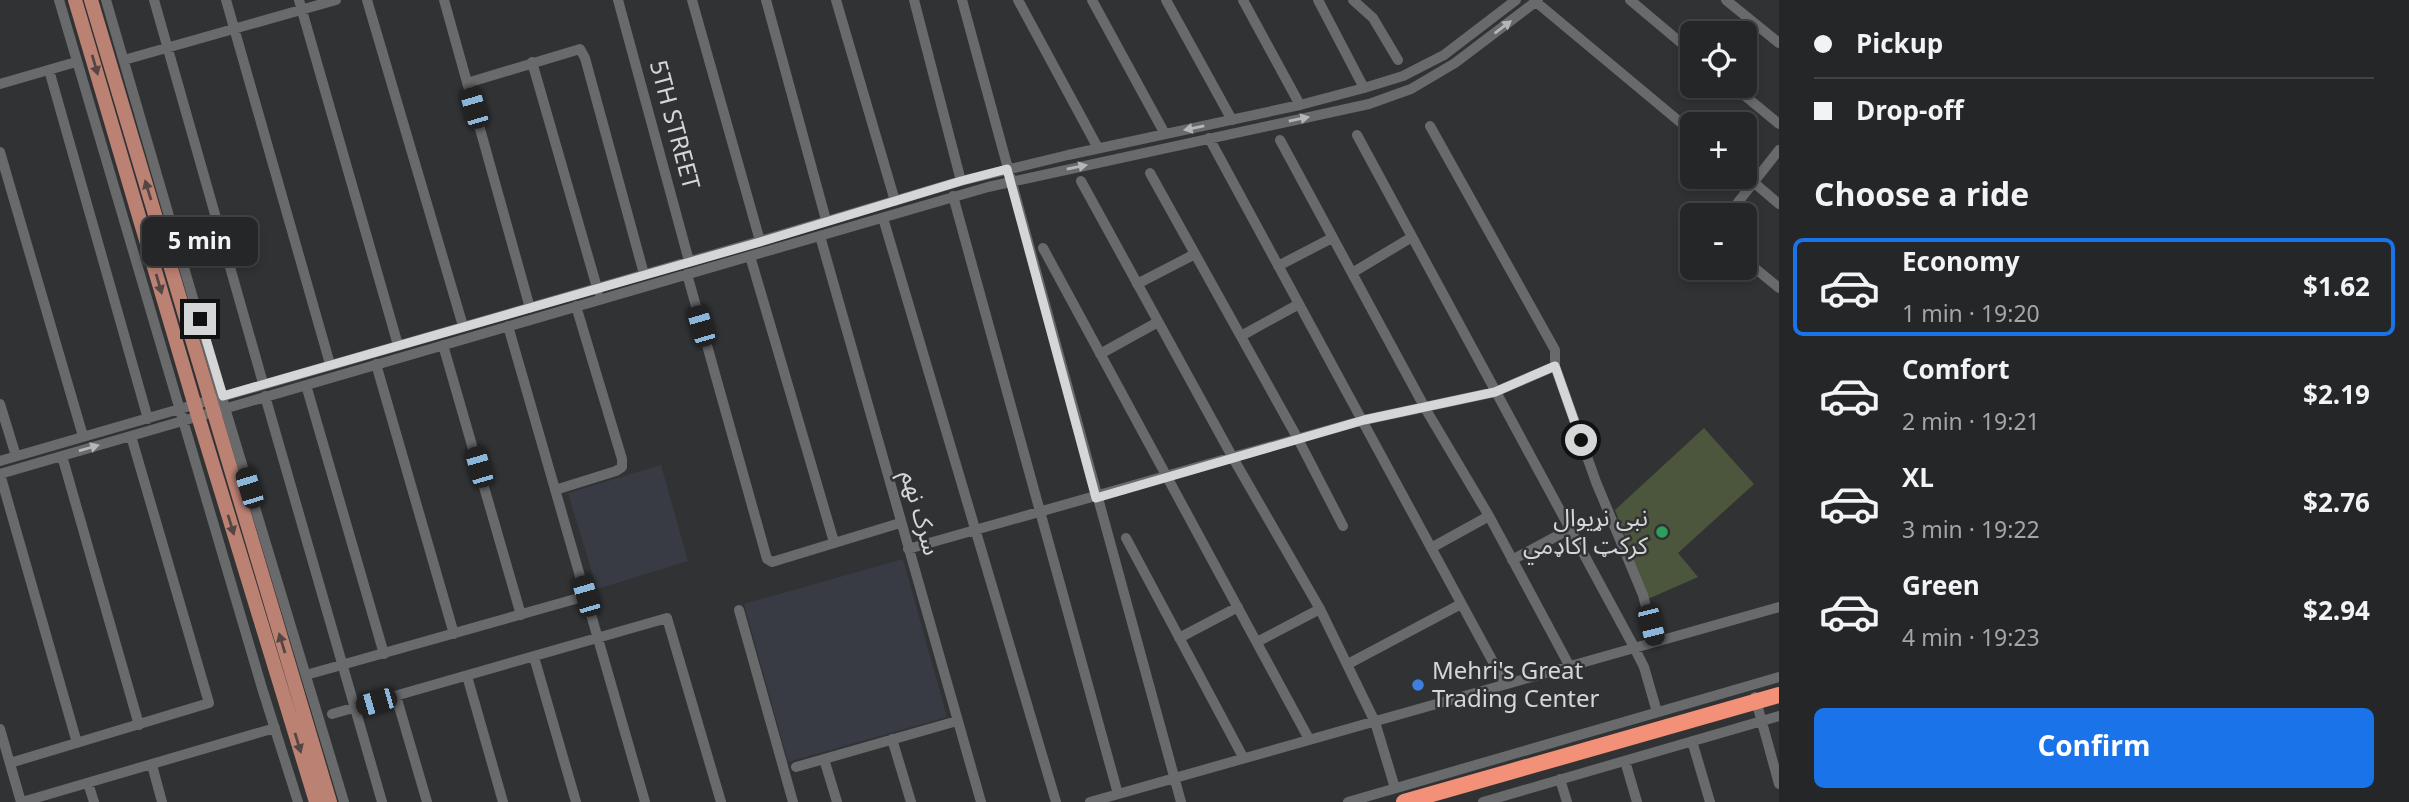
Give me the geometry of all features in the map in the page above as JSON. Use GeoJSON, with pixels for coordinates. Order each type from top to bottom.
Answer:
{"type":"FeatureCollection","features":[{"type":"Feature","properties":{"kind":"highway"},"geometry":{"type":"LineString","coordinates":[[1400,795],[1758,711],[1779,695]]}},
{"type":"Feature","properties":{"kind":"highway"},"geometry":{"type":"LineString","coordinates":[[1441,802],[1779,705]]}},
{"type":"Feature","properties":{"kind":"main road"},"geometry":{"type":"LineString","coordinates":[[75,0],[189,412],[316,802]]}},
{"type":"Feature","properties":{"kind":"main road"},"geometry":{"type":"LineString","coordinates":[[91,0],[218,404],[330,802]]}},
{"type":"Feature","properties":{"kind":"street"},"geometry":{"type":"LineString","coordinates":[[59,0],[76,62],[189,412],[275,728],[298,802]]}},
{"type":"Feature","properties":{"kind":"street"},"geometry":{"type":"LineString","coordinates":[[106,0],[218,404],[306,675],[344,802]]}},
{"type":"Feature","properties":{"kind":"street"},"geometry":{"type":"LineString","coordinates":[[154,0],[263,383]]}},
{"type":"Feature","properties":{"kind":"street"},"geometry":{"type":"LineString","coordinates":[[226,0],[330,364]]}},
{"type":"Feature","properties":{"kind":"street"},"geometry":{"type":"LineString","coordinates":[[124,60],[235,29],[300,5],[336,0]]}},
{"type":"Feature","properties":{"kind":"street"},"geometry":{"type":"LineString","coordinates":[[367,0],[463,326]]}},
{"type":"Feature","properties":{"kind":"street"},"geometry":{"type":"LineString","coordinates":[[444,0],[530,308]]}},
{"type":"Feature","properties":{"kind":"street","name":"5TH STREET"},"geometry":{"type":"LineString","coordinates":[[618,0],[689,261]]}},
{"type":"Feature","properties":{"kind":"street"},"geometry":{"type":"LineString","coordinates":[[692,0],[760,242]]}},
{"type":"Feature","properties":{"kind":"street"},"geometry":{"type":"LineString","coordinates":[[766,0],[826,220]]}},
{"type":"Feature","properties":{"kind":"street"},"geometry":{"type":"LineString","coordinates":[[836,0],[895,201]]}},
{"type":"Feature","properties":{"kind":"street"},"geometry":{"type":"LineString","coordinates":[[914,0],[961,181]]}},
{"type":"Feature","properties":{"kind":"street"},"geometry":{"type":"LineString","coordinates":[[962,0],[1181,802]]}},
{"type":"Feature","properties":{"kind":"street"},"geometry":{"type":"LineString","coordinates":[[1018,0],[1098,148]]}},
{"type":"Feature","properties":{"kind":"street"},"geometry":{"type":"LineString","coordinates":[[1092,0],[1165,134]]}},
{"type":"Feature","properties":{"kind":"street"},"geometry":{"type":"LineString","coordinates":[[1166,0],[1231,120]]}},
{"type":"Feature","properties":{"kind":"street"},"geometry":{"type":"LineString","coordinates":[[1243,0],[1300,105]]}},
{"type":"Feature","properties":{"kind":"street"},"geometry":{"type":"LineString","coordinates":[[1318,0],[1364,88]]}},
{"type":"Feature","properties":{"kind":"street"},"geometry":{"type":"LineString","coordinates":[[1353,0],[1373,18],[1398,60]]}},
{"type":"Feature","properties":{"kind":"street"},"geometry":{"type":"LineString","coordinates":[[218,404],[263,383],[760,242],[961,181],[1098,148],[1300,105],[1403,76],[1444,55],[1516,0]]}},
{"type":"Feature","properties":{"kind":"street"},"geometry":{"type":"LineString","coordinates":[[1630,0],[1680,42]]}},
{"type":"Feature","properties":{"kind":"street"},"geometry":{"type":"LineString","coordinates":[[1726,0],[1779,43]]}},
{"type":"Feature","properties":{"kind":"street"},"geometry":{"type":"LineString","coordinates":[[0,461],[148,419],[265,396],[306,385],[1010,181],[1368,104],[1411,89],[1455,64],[1537,1],[1680,122]]}},
{"type":"Feature","properties":{"kind":"street"},"geometry":{"type":"LineString","coordinates":[[300,5],[398,345]]}},
{"type":"Feature","properties":{"kind":"street"},"geometry":{"type":"LineString","coordinates":[[467,83],[580,49],[589,71],[644,274]]}},
{"type":"Feature","properties":{"kind":"street"},"geometry":{"type":"LineString","coordinates":[[0,84],[76,62]]}},
{"type":"Feature","properties":{"kind":"street"},"geometry":{"type":"LineString","coordinates":[[532,62],[600,299]]}},
{"type":"Feature","properties":{"kind":"street"},"geometry":{"type":"LineString","coordinates":[[49,70],[148,419]]}},
{"type":"Feature","properties":{"kind":"street"},"geometry":{"type":"LineString","coordinates":[[1748,98],[1779,124]]}},
{"type":"Feature","properties":{"kind":"street"},"geometry":{"type":"LineString","coordinates":[[1430,126],[1555,350],[1555,366],[1596,482],[1643,595],[1655,642]]}},
{"type":"Feature","properties":{"kind":"street"},"geometry":{"type":"LineString","coordinates":[[1357,135],[1634,647],[1644,667],[1657,712]]}},
{"type":"Feature","properties":{"kind":"street"},"geometry":{"type":"LineString","coordinates":[[1209,138],[1505,684]]}},
{"type":"Feature","properties":{"kind":"street"},"geometry":{"type":"LineString","coordinates":[[1280,140],[1424,408],[1489,516],[1569,666]]}},
{"type":"Feature","properties":{"kind":"street"},"geometry":{"type":"LineString","coordinates":[[1757,171],[1779,150]]}},
{"type":"Feature","properties":{"kind":"street"},"geometry":{"type":"LineString","coordinates":[[0,152],[83,436]]}},
{"type":"Feature","properties":{"kind":"street"},"geometry":{"type":"LineString","coordinates":[[1150,173],[1298,439],[1343,526]]}},
{"type":"Feature","properties":{"kind":"street"},"geometry":{"type":"LineString","coordinates":[[1081,181],[1233,458],[1320,608],[1375,722],[1400,795]]}},
{"type":"Feature","properties":{"kind":"street"},"geometry":{"type":"LineString","coordinates":[[1757,186],[1779,204]]}},
{"type":"Feature","properties":{"kind":"street"},"geometry":{"type":"LineString","coordinates":[[953,197],[1118,794]]}},
{"type":"Feature","properties":{"kind":"street"},"geometry":{"type":"LineString","coordinates":[[883,218],[1056,802]]}},
{"type":"Feature","properties":{"kind":"street","name":"سرک نهم"},"geometry":{"type":"LineString","coordinates":[[820,236],[981,802]]}},
{"type":"Feature","properties":{"kind":"street"},"geometry":{"type":"LineString","coordinates":[[1352,273],[1412,237]]}},
{"type":"Feature","properties":{"kind":"street"},"geometry":{"type":"LineString","coordinates":[[1278,266],[1332,238]]}},
{"type":"Feature","properties":{"kind":"street"},"geometry":{"type":"LineString","coordinates":[[1043,248],[1310,739]]}},
{"type":"Feature","properties":{"kind":"street"},"geometry":{"type":"LineString","coordinates":[[1137,284],[1195,254]]}},
{"type":"Feature","properties":{"kind":"street"},"geometry":{"type":"LineString","coordinates":[[750,256],[834,542]]}},
{"type":"Feature","properties":{"kind":"street"},"geometry":{"type":"LineString","coordinates":[[1757,270],[1779,288]]}},
{"type":"Feature","properties":{"kind":"street"},"geometry":{"type":"LineString","coordinates":[[687,274],[767,559],[772,562],[900,523]]}},
{"type":"Feature","properties":{"kind":"street"},"geometry":{"type":"LineString","coordinates":[[1241,336],[1299,304]]}},
{"type":"Feature","properties":{"kind":"street"},"geometry":{"type":"LineString","coordinates":[[555,490],[622,467],[622,459],[576,306]]}},
{"type":"Feature","properties":{"kind":"street"},"geometry":{"type":"LineString","coordinates":[[1100,354],[1158,322]]}},
{"type":"Feature","properties":{"kind":"street"},"geometry":{"type":"LineString","coordinates":[[508,326],[645,802]]}},
{"type":"Feature","properties":{"kind":"street"},"geometry":{"type":"LineString","coordinates":[[443,345],[522,615]]}},
{"type":"Feature","properties":{"kind":"street"},"geometry":{"type":"LineString","coordinates":[[376,364],[454,634]]}},
{"type":"Feature","properties":{"kind":"street"},"geometry":{"type":"LineString","coordinates":[[908,549],[1096,498],[1364,420],[1495,392],[1555,366]]}},
{"type":"Feature","properties":{"kind":"street"},"geometry":{"type":"LineString","coordinates":[[306,385],[384,654]]}},
{"type":"Feature","properties":{"kind":"street"},"geometry":{"type":"LineString","coordinates":[[265,396],[382,802]]}},
{"type":"Feature","properties":{"kind":"street"},"geometry":{"type":"LineString","coordinates":[[0,404],[16,456]]}},
{"type":"Feature","properties":{"kind":"street"},"geometry":{"type":"LineString","coordinates":[[77,743],[0,474],[131,436],[189,412]]}},
{"type":"Feature","properties":{"kind":"street"},"geometry":{"type":"LineString","coordinates":[[10,763],[209,703],[131,436]]}},
{"type":"Feature","properties":{"kind":"street"},"geometry":{"type":"LineString","coordinates":[[62,456],[139,725]]}},
{"type":"Feature","properties":{"kind":"street"},"geometry":{"type":"LineString","coordinates":[[1431,548],[1489,516]]}},
{"type":"Feature","properties":{"kind":"street"},"geometry":{"type":"LineString","coordinates":[[1512,560],[1570,529]]}},
{"type":"Feature","properties":{"kind":"street"},"geometry":{"type":"LineString","coordinates":[[1126,538],[1243,757]]}},
{"type":"Feature","properties":{"kind":"street"},"geometry":{"type":"LineString","coordinates":[[306,675],[586,596]]}},
{"type":"Feature","properties":{"kind":"street"},"geometry":{"type":"LineString","coordinates":[[1348,664],[1461,604]]}},
{"type":"Feature","properties":{"kind":"street"},"geometry":{"type":"LineString","coordinates":[[1179,638],[1238,607]]}},
{"type":"Feature","properties":{"kind":"street"},"geometry":{"type":"LineString","coordinates":[[1090,802],[1779,607]]}},
{"type":"Feature","properties":{"kind":"street"},"geometry":{"type":"LineString","coordinates":[[1257,642],[1320,608]]}},
{"type":"Feature","properties":{"kind":"street"},"geometry":{"type":"LineString","coordinates":[[739,610],[793,802]]}},
{"type":"Feature","properties":{"kind":"street"},"geometry":{"type":"LineString","coordinates":[[332,713],[665,618],[668,620],[721,802]]}},
{"type":"Feature","properties":{"kind":"street"},"geometry":{"type":"LineString","coordinates":[[534,657],[576,802]]}},
{"type":"Feature","properties":{"kind":"street"},"geometry":{"type":"LineString","coordinates":[[467,676],[503,802]]}},
{"type":"Feature","properties":{"kind":"street"},"geometry":{"type":"LineString","coordinates":[[1348,802],[1400,795],[1657,712],[1779,677]]}},
{"type":"Feature","properties":{"kind":"street"},"geometry":{"type":"LineString","coordinates":[[1752,684],[1779,784]]}},
{"type":"Feature","properties":{"kind":"street"},"geometry":{"type":"LineString","coordinates":[[396,696],[427,802]]}},
{"type":"Feature","properties":{"kind":"street"},"geometry":{"type":"LineString","coordinates":[[1487,802],[1692,741],[1758,711],[1779,716]]}},
{"type":"Feature","properties":{"kind":"street"},"geometry":{"type":"LineString","coordinates":[[796,767],[957,721]]}},
{"type":"Feature","properties":{"kind":"street"},"geometry":{"type":"LineString","coordinates":[[0,729],[21,802],[275,728]]}},
{"type":"Feature","properties":{"kind":"street"},"geometry":{"type":"LineString","coordinates":[[892,739],[911,802]]}},
{"type":"Feature","properties":{"kind":"street"},"geometry":{"type":"LineString","coordinates":[[1692,741],[1710,802]]}},
{"type":"Feature","properties":{"kind":"street"},"geometry":{"type":"LineString","coordinates":[[824,759],[837,802]]}},
{"type":"Feature","properties":{"kind":"street"},"geometry":{"type":"LineString","coordinates":[[1625,761],[1637,802]]}},
{"type":"Feature","properties":{"kind":"street"},"geometry":{"type":"LineString","coordinates":[[152,765],[162,802]]}},
{"type":"Feature","properties":{"kind":"street"},"geometry":{"type":"LineString","coordinates":[[1560,779],[1567,802]]}},
{"type":"Feature","properties":{"kind":"street"},"geometry":{"type":"LineString","coordinates":[[88,783],[94,802]]}},
{"type":"Feature","properties":{"kind":"shaded area"},"geometry":{"type":"Polygon","coordinates":[[[661,465],[688,561],[597,589],[568,493],[661,465]]]}},
{"type":"Feature","properties":{"kind":"shaded area"},"geometry":{"type":"Polygon","coordinates":[[[903,559],[947,717],[788,762],[744,604],[903,559]]]}},
{"type":"Feature","properties":{"kind":"green space","name":"نبی نړیوال کرکټ اکاډمي"},"geometry":{"type":"Polygon","coordinates":[[[1704,428],[1754,484],[1678,553],[1698,577],[1648,599],[1615,510],[1704,428]]]}},
{"type":"Feature","properties":{"kind":"place","name":"نبی نړیوال کرکټ اکاډمي"},"geometry":{"type":"Point","coordinates":[1662,532]}},
{"type":"Feature","properties":{"kind":"place","name":"Mehri's Great Trading Center"},"geometry":{"type":"Point","coordinates":[1418,685]}},
{"type":"Feature","properties":{"kind":"route"},"geometry":{"type":"LineString","coordinates":[[200,319],[223,396],[1007,169],[1096,498],[1364,420],[1495,392],[1555,366],[1581,440]]}}]}
